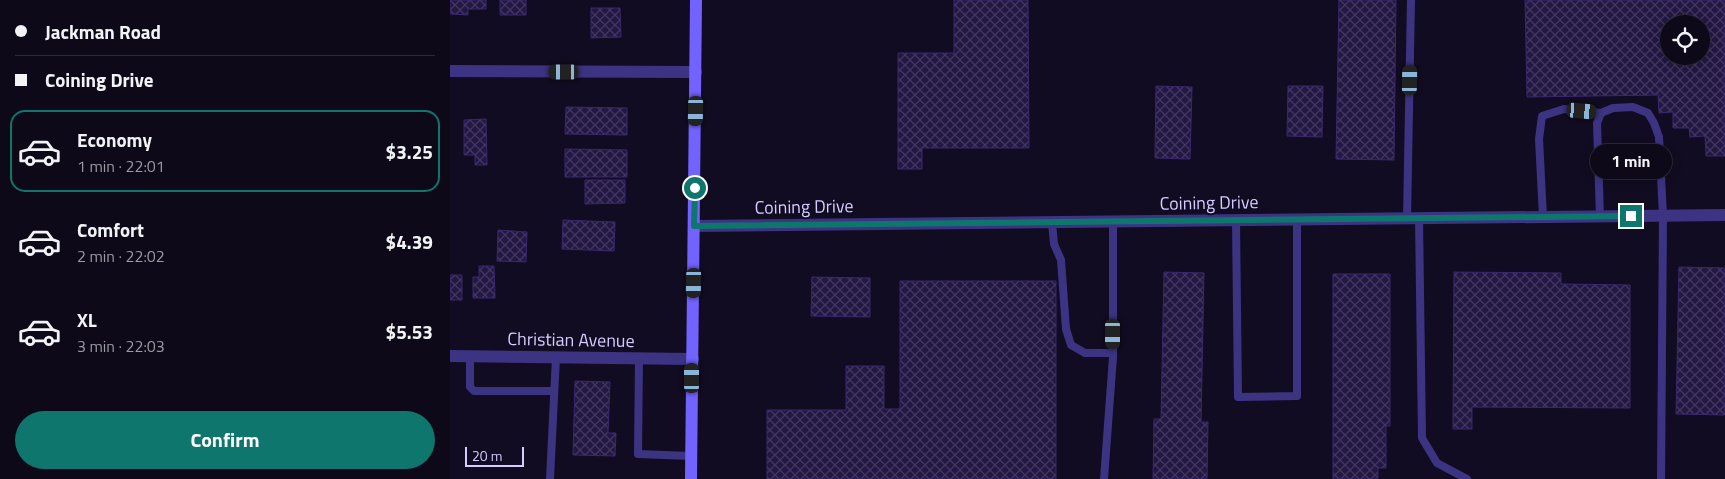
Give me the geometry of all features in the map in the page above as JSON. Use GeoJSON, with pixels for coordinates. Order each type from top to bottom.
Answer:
{"type":"FeatureCollection","features":[{"type":"Feature","properties":{"kind":"main road"},"geometry":{"type":"LineString","coordinates":[[691,479],[696,0]]}},
{"type":"Feature","properties":{"kind":"street"},"geometry":{"type":"LineString","coordinates":[[450,71],[696,72]]}},
{"type":"Feature","properties":{"kind":"street","name":"Coining Drive"},"geometry":{"type":"LineString","coordinates":[[694,226],[1725,215]]}},
{"type":"Feature","properties":{"kind":"street","name":"Christian Avenue"},"geometry":{"type":"LineString","coordinates":[[450,356],[693,359]]}},
{"type":"Feature","properties":{"kind":"lane"},"geometry":{"type":"LineString","coordinates":[[1411,0],[1413,219],[1422,438],[1437,463],[1467,479]]}},
{"type":"Feature","properties":{"kind":"lane"},"geometry":{"type":"LineString","coordinates":[[1543,217],[1540,139],[1542,116],[1564,109],[1601,113],[1613,108],[1633,107],[1648,113],[1659,137],[1663,216],[1662,479]]}},
{"type":"Feature","properties":{"kind":"lane"},"geometry":{"type":"LineString","coordinates":[[1600,217],[1597,123],[1601,113]]}},
{"type":"Feature","properties":{"kind":"lane"},"geometry":{"type":"LineString","coordinates":[[1236,220],[1238,397],[1297,396],[1297,220]]}},
{"type":"Feature","properties":{"kind":"lane"},"geometry":{"type":"LineString","coordinates":[[1052,222],[1054,244],[1062,260],[1066,328],[1071,345],[1085,353],[1113,353]]}},
{"type":"Feature","properties":{"kind":"lane"},"geometry":{"type":"LineString","coordinates":[[1104,479],[1113,353],[1114,222]]}},
{"type":"Feature","properties":{"kind":"lane"},"geometry":{"type":"LineString","coordinates":[[470,357],[470,387],[474,391],[554,392]]}},
{"type":"Feature","properties":{"kind":"lane"},"geometry":{"type":"LineString","coordinates":[[550,479],[556,357]]}},
{"type":"Feature","properties":{"kind":"lane"},"geometry":{"type":"LineString","coordinates":[[639,358],[638,454],[692,456]]}},
{"type":"Feature","properties":{"kind":"building"},"geometry":{"type":"Polygon","coordinates":[[[450,0],[486,0],[486,9],[468,9],[468,15],[450,14],[450,0]]]}},
{"type":"Feature","properties":{"kind":"building"},"geometry":{"type":"Polygon","coordinates":[[[500,0],[526,0],[526,15],[500,15],[500,0]]]}},
{"type":"Feature","properties":{"kind":"building"},"geometry":{"type":"Polygon","coordinates":[[[954,0],[1028,0],[1029,148],[922,148],[922,169],[898,169],[898,53],[954,53],[954,0]]]}},
{"type":"Feature","properties":{"kind":"building"},"geometry":{"type":"Polygon","coordinates":[[[1339,0],[1396,0],[1394,160],[1336,159],[1339,0]]]}},
{"type":"Feature","properties":{"kind":"building"},"geometry":{"type":"Polygon","coordinates":[[[1525,0],[1725,0],[1725,156],[1706,156],[1705,136],[1690,137],[1689,128],[1673,128],[1673,112],[1659,113],[1658,95],[1527,97],[1525,0]]]}},
{"type":"Feature","properties":{"kind":"building"},"geometry":{"type":"Polygon","coordinates":[[[591,8],[620,8],[621,37],[591,38],[591,8]]]}},
{"type":"Feature","properties":{"kind":"building"},"geometry":{"type":"Polygon","coordinates":[[[1156,86],[1192,87],[1190,159],[1155,158],[1156,86]]]}},
{"type":"Feature","properties":{"kind":"building"},"geometry":{"type":"Polygon","coordinates":[[[1288,86],[1323,86],[1322,137],[1287,136],[1288,86]]]}},
{"type":"Feature","properties":{"kind":"building"},"geometry":{"type":"Polygon","coordinates":[[[566,107],[627,108],[627,135],[565,134],[566,107]]]}},
{"type":"Feature","properties":{"kind":"building"},"geometry":{"type":"Polygon","coordinates":[[[486,119],[487,165],[475,165],[475,155],[464,155],[464,120],[486,119]]]}},
{"type":"Feature","properties":{"kind":"building"},"geometry":{"type":"Polygon","coordinates":[[[565,149],[627,150],[627,177],[565,177],[565,149]]]}},
{"type":"Feature","properties":{"kind":"building"},"geometry":{"type":"Polygon","coordinates":[[[585,180],[625,180],[625,203],[585,204],[585,180]]]}},
{"type":"Feature","properties":{"kind":"building"},"geometry":{"type":"Polygon","coordinates":[[[563,220],[615,222],[614,251],[562,249],[563,220]]]}},
{"type":"Feature","properties":{"kind":"building"},"geometry":{"type":"Polygon","coordinates":[[[498,230],[527,232],[526,262],[497,261],[498,230]]]}},
{"type":"Feature","properties":{"kind":"building"},"geometry":{"type":"Polygon","coordinates":[[[479,266],[494,266],[495,298],[473,298],[473,277],[479,277],[479,266]]]}},
{"type":"Feature","properties":{"kind":"building"},"geometry":{"type":"Polygon","coordinates":[[[1679,267],[1725,268],[1725,415],[1676,414],[1679,267]]]}},
{"type":"Feature","properties":{"kind":"building"},"geometry":{"type":"Polygon","coordinates":[[[1164,272],[1204,273],[1201,422],[1208,422],[1207,479],[1153,479],[1154,419],[1161,419],[1164,272]]]}},
{"type":"Feature","properties":{"kind":"building"},"geometry":{"type":"Polygon","coordinates":[[[1454,272],[1561,273],[1561,284],[1630,285],[1630,408],[1472,407],[1472,429],[1453,429],[1454,272]]]}},
{"type":"Feature","properties":{"kind":"building"},"geometry":{"type":"Polygon","coordinates":[[[1333,274],[1390,274],[1390,426],[1386,426],[1386,468],[1378,468],[1378,479],[1333,479],[1333,274]]]}},
{"type":"Feature","properties":{"kind":"building"},"geometry":{"type":"Polygon","coordinates":[[[450,275],[462,275],[462,300],[450,300],[450,275]]]}},
{"type":"Feature","properties":{"kind":"building"},"geometry":{"type":"Polygon","coordinates":[[[812,277],[870,278],[870,317],[811,316],[812,277]]]}},
{"type":"Feature","properties":{"kind":"building"},"geometry":{"type":"Polygon","coordinates":[[[900,281],[1056,281],[1056,479],[767,479],[767,410],[846,410],[846,366],[884,366],[884,409],[900,409],[900,281]]]}},
{"type":"Feature","properties":{"kind":"building"},"geometry":{"type":"Polygon","coordinates":[[[575,381],[610,382],[608,433],[616,433],[615,456],[573,455],[575,381]]]}},
{"type":"Feature","properties":{"kind":"route"},"geometry":{"type":"LineString","coordinates":[[695,188],[694,226],[1631,216]]}}]}
